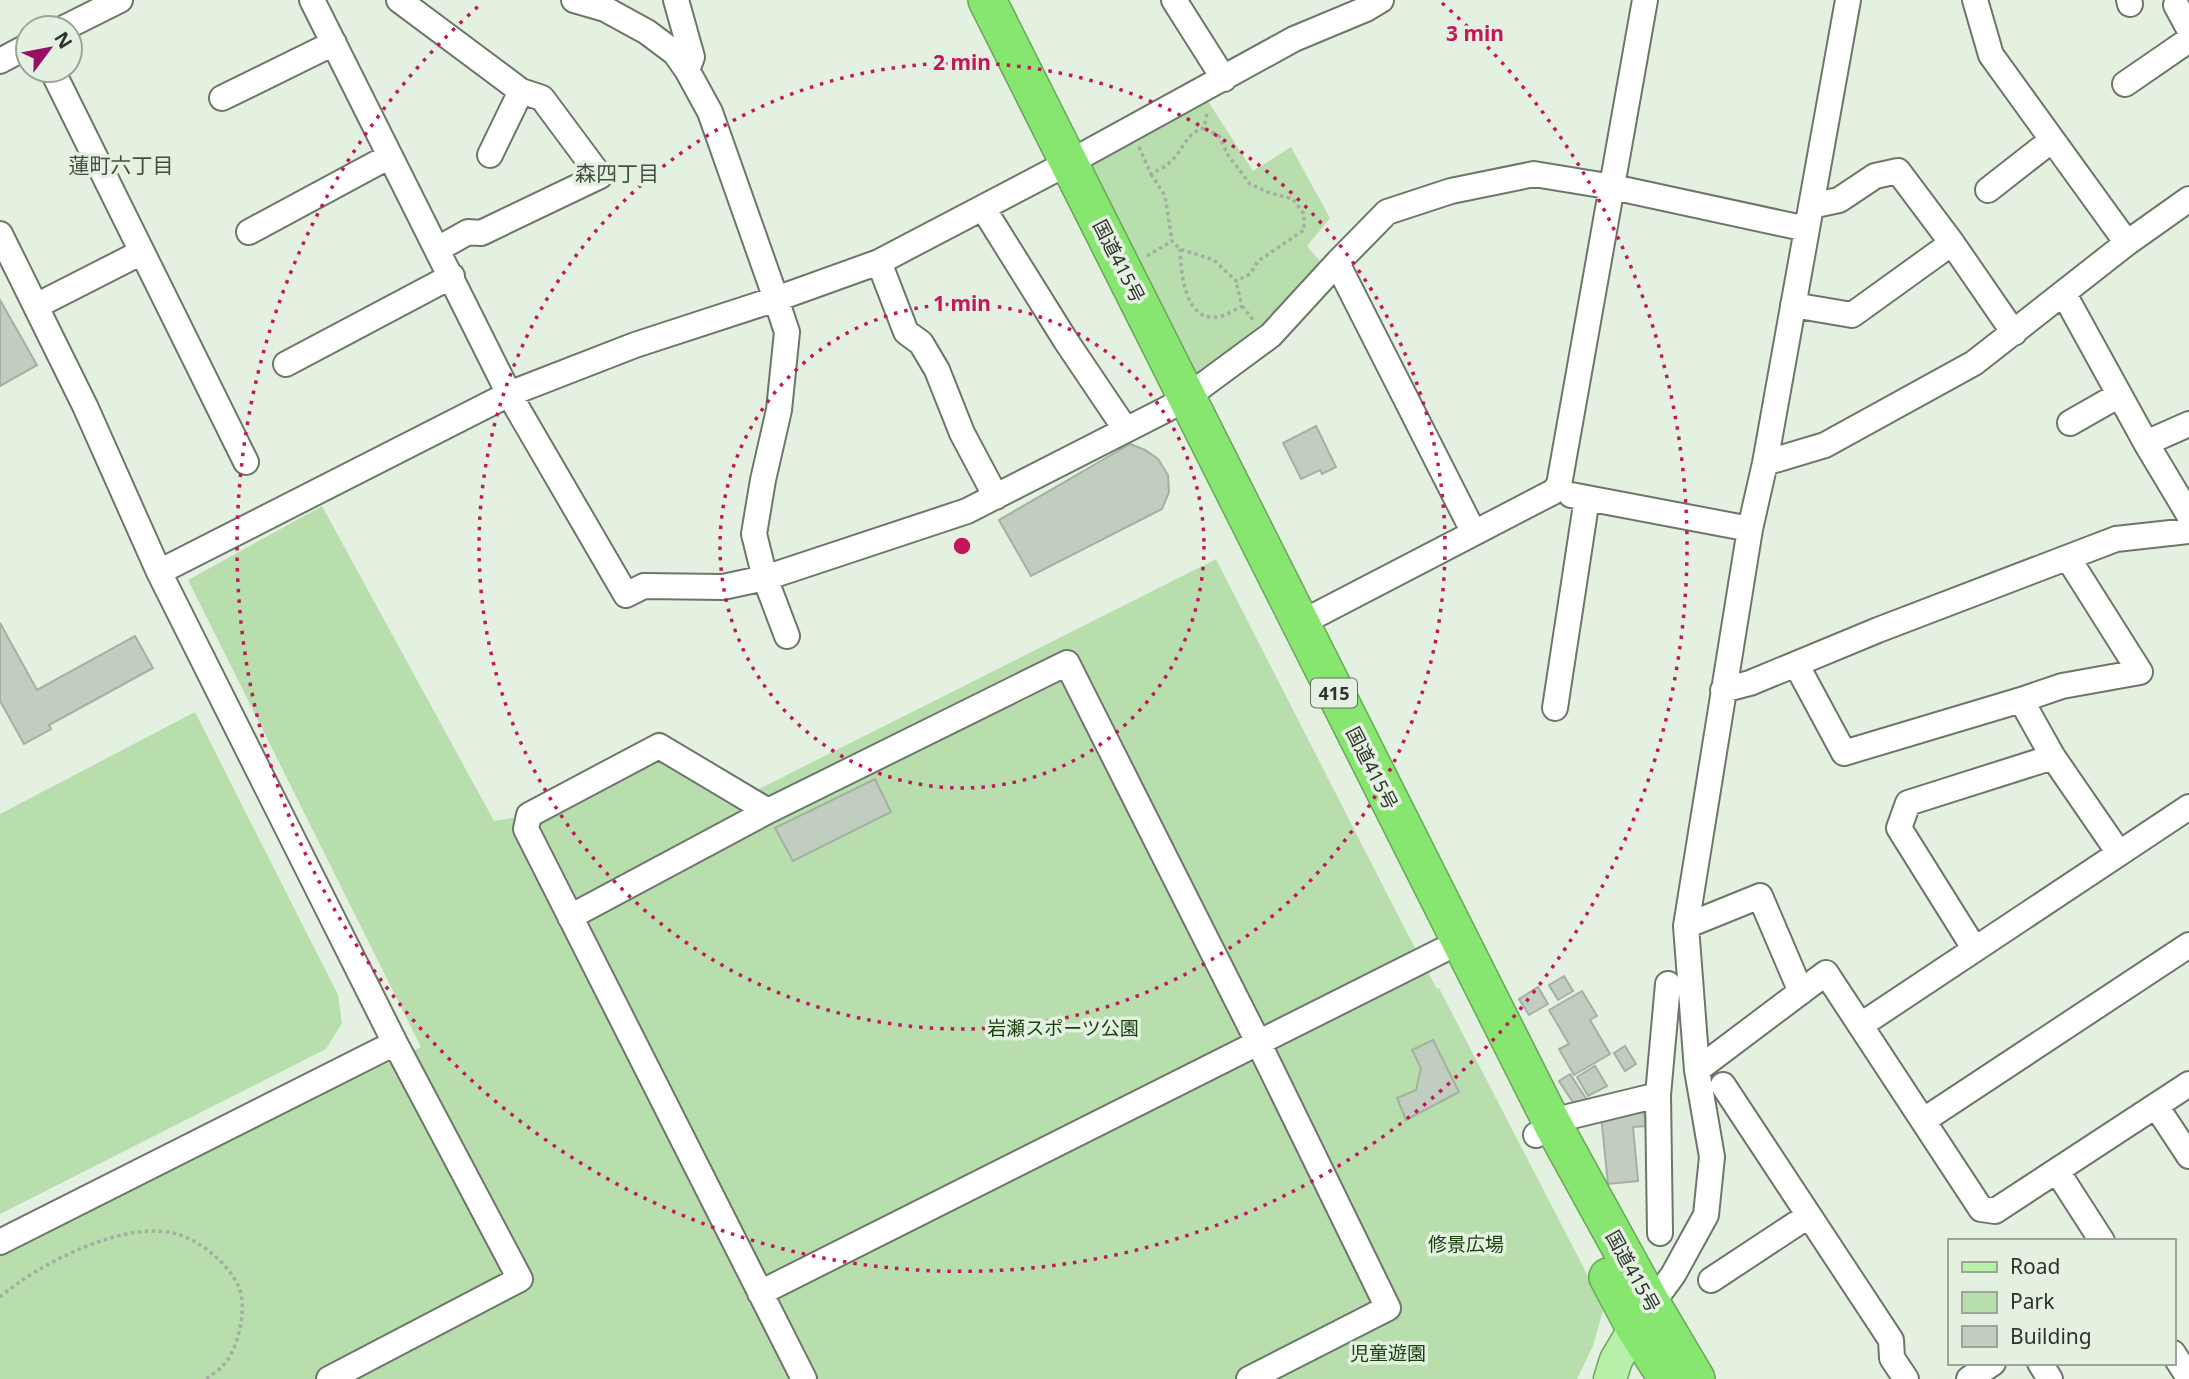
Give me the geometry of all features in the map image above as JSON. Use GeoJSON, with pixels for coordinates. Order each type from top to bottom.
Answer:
{"type":"FeatureCollection","features":[{"type":"Feature","properties":{"kind":"highway","name":"国道415号"},"geometry":{"type":"LineString","coordinates":[[962,0],[1058,168],[1177,403],[1441,951],[1544,1130],[1643,1315],[1667,1379]]}},
{"type":"Feature","properties":{"kind":"highway","name":"国道415号"},"geometry":{"type":"LineString","coordinates":[[987,0],[1058,168]]}},
{"type":"Feature","properties":{"kind":"highway","name":"国道415号"},"geometry":{"type":"LineString","coordinates":[[1177,403],[1299,624],[1544,1130]]}},
{"type":"Feature","properties":{"kind":"highway","name":"国道415号"},"geometry":{"type":"LineString","coordinates":[[1643,1315],[1696,1379]]}},
{"type":"Feature","properties":{"kind":"main road"},"geometry":{"type":"LineString","coordinates":[[1610,1379],[1616,1360],[1643,1315]]}},
{"type":"Feature","properties":{"kind":"street"},"geometry":{"type":"LineString","coordinates":[[84,18],[120,0]]}},
{"type":"Feature","properties":{"kind":"street"},"geometry":{"type":"LineString","coordinates":[[312,0],[509,394],[626,595],[644,586],[723,587],[765,578],[967,511],[1177,403],[1271,335],[1387,212],[1451,191],[1534,174],[1809,218],[1875,176],[1898,171],[2014,333]]}},
{"type":"Feature","properties":{"kind":"street"},"geometry":{"type":"LineString","coordinates":[[399,0],[521,90],[542,97],[600,176],[481,233],[468,232],[438,249]]}},
{"type":"Feature","properties":{"kind":"street"},"geometry":{"type":"LineString","coordinates":[[574,0],[605,9],[647,32],[674,54],[687,70],[710,111],[776,299],[786,332],[779,410],[754,534],[765,578],[787,636]]}},
{"type":"Feature","properties":{"kind":"street"},"geometry":{"type":"LineString","coordinates":[[676,0],[692,57],[687,70]]}},
{"type":"Feature","properties":{"kind":"street"},"geometry":{"type":"LineString","coordinates":[[1174,0],[1224,79]]}},
{"type":"Feature","properties":{"kind":"street"},"geometry":{"type":"LineString","coordinates":[[159,572],[509,394],[635,345],[879,262],[1199,93],[1294,39],[1381,0]]}},
{"type":"Feature","properties":{"kind":"street"},"geometry":{"type":"LineString","coordinates":[[1299,624],[1553,492],[1559,485],[1645,0]]}},
{"type":"Feature","properties":{"kind":"street"},"geometry":{"type":"LineString","coordinates":[[1643,1315],[1673,1275],[1706,1215],[1712,1157],[1697,1070],[1686,926],[1750,529],[1765,463],[1848,0]]}},
{"type":"Feature","properties":{"kind":"street"},"geometry":{"type":"LineString","coordinates":[[1975,0],[1991,55],[2127,243]]}},
{"type":"Feature","properties":{"kind":"street"},"geometry":{"type":"LineString","coordinates":[[2176,5],[2189,29]]}},
{"type":"Feature","properties":{"kind":"street"},"geometry":{"type":"LineString","coordinates":[[2125,84],[2189,40]]}},
{"type":"Feature","properties":{"kind":"street"},"geometry":{"type":"LineString","coordinates":[[222,98],[334,43]]}},
{"type":"Feature","properties":{"kind":"street"},"geometry":{"type":"LineString","coordinates":[[59,84],[246,462]]}},
{"type":"Feature","properties":{"kind":"street"},"geometry":{"type":"LineString","coordinates":[[490,155],[521,90]]}},
{"type":"Feature","properties":{"kind":"street"},"geometry":{"type":"LineString","coordinates":[[1988,190],[2052,140]]}},
{"type":"Feature","properties":{"kind":"street"},"geometry":{"type":"LineString","coordinates":[[248,232],[390,156]]}},
{"type":"Feature","properties":{"kind":"street"},"geometry":{"type":"LineString","coordinates":[[1765,463],[1825,445],[1975,363],[2127,243],[2189,199]]}},
{"type":"Feature","properties":{"kind":"street"},"geometry":{"type":"LineString","coordinates":[[983,208],[1066,341],[1126,430]]}},
{"type":"Feature","properties":{"kind":"street"},"geometry":{"type":"LineString","coordinates":[[0,234],[85,406],[159,572],[395,1043],[520,1279],[329,1379]]}},
{"type":"Feature","properties":{"kind":"street"},"geometry":{"type":"LineString","coordinates":[[1793,305],[1852,315],[1952,243]]}},
{"type":"Feature","properties":{"kind":"street"},"geometry":{"type":"LineString","coordinates":[[36,306],[142,252]]}},
{"type":"Feature","properties":{"kind":"street"},"geometry":{"type":"LineString","coordinates":[[879,262],[906,332],[921,343],[937,370],[962,433],[996,496]]}},
{"type":"Feature","properties":{"kind":"street"},"geometry":{"type":"LineString","coordinates":[[1337,263],[1474,533]]}},
{"type":"Feature","properties":{"kind":"street"},"geometry":{"type":"LineString","coordinates":[[286,364],[452,276]]}},
{"type":"Feature","properties":{"kind":"street"},"geometry":{"type":"LineString","coordinates":[[2064,294],[2189,515]]}},
{"type":"Feature","properties":{"kind":"street"},"geometry":{"type":"LineString","coordinates":[[2070,423],[2119,395]]}},
{"type":"Feature","properties":{"kind":"street"},"geometry":{"type":"LineString","coordinates":[[2146,443],[2189,424]]}},
{"type":"Feature","properties":{"kind":"street"},"geometry":{"type":"LineString","coordinates":[[1553,492],[1750,529]]}},
{"type":"Feature","properties":{"kind":"street"},"geometry":{"type":"LineString","coordinates":[[1555,708],[1587,498]]}},
{"type":"Feature","properties":{"kind":"street"},"geometry":{"type":"LineString","coordinates":[[1723,690],[1750,683],[1878,630],[2116,539],[2189,531]]}},
{"type":"Feature","properties":{"kind":"street"},"geometry":{"type":"LineString","coordinates":[[1796,664],[1844,753],[2021,701],[2062,686],[2140,672],[2068,558]]}},
{"type":"Feature","properties":{"kind":"street"},"geometry":{"type":"LineString","coordinates":[[570,917],[768,811],[1067,663],[1259,1044],[1388,1308],[1249,1379]]}},
{"type":"Feature","properties":{"kind":"street"},"geometry":{"type":"LineString","coordinates":[[2021,701],[2053,757],[2119,853]]}},
{"type":"Feature","properties":{"kind":"street"},"geometry":{"type":"LineString","coordinates":[[768,811],[659,746],[537,808],[529,815],[526,829],[804,1379]]}},
{"type":"Feature","properties":{"kind":"street"},"geometry":{"type":"LineString","coordinates":[[1974,948],[1899,828],[1908,803],[2053,757]]}},
{"type":"Feature","properties":{"kind":"street"},"geometry":{"type":"LineString","coordinates":[[1861,1025],[2189,807]]}},
{"type":"Feature","properties":{"kind":"street"},"geometry":{"type":"LineString","coordinates":[[1686,926],[1760,896],[1801,992]]}},
{"type":"Feature","properties":{"kind":"street"},"geometry":{"type":"LineString","coordinates":[[1924,1120],[2189,945]]}},
{"type":"Feature","properties":{"kind":"street"},"geometry":{"type":"LineString","coordinates":[[760,1293],[1441,951]]}},
{"type":"Feature","properties":{"kind":"street"},"geometry":{"type":"LineString","coordinates":[[1697,1070],[1826,973],[1981,1209],[1995,1211],[2189,1084]]}},
{"type":"Feature","properties":{"kind":"street"},"geometry":{"type":"LineString","coordinates":[[1660,1233],[1658,1095],[1668,984]]}},
{"type":"Feature","properties":{"kind":"street"},"geometry":{"type":"LineString","coordinates":[[0,1242],[395,1043]]}},
{"type":"Feature","properties":{"kind":"street"},"geometry":{"type":"LineString","coordinates":[[1723,1086],[1891,1340],[1892,1358],[1906,1379]]}},
{"type":"Feature","properties":{"kind":"street"},"geometry":{"type":"LineString","coordinates":[[1544,1130],[1568,1117],[1658,1095]]}},
{"type":"Feature","properties":{"kind":"street"},"geometry":{"type":"LineString","coordinates":[[2156,1106],[2189,1156]]}},
{"type":"Feature","properties":{"kind":"street"},"geometry":{"type":"LineString","coordinates":[[1706,1124],[1744,1117]]}},
{"type":"Feature","properties":{"kind":"street"},"geometry":{"type":"LineString","coordinates":[[2057,1171],[2101,1239]]}},
{"type":"Feature","properties":{"kind":"street"},"geometry":{"type":"LineString","coordinates":[[1711,1280],[1808,1216]]}},
{"type":"Feature","properties":{"kind":"street"},"geometry":{"type":"LineString","coordinates":[[2175,1356],[2189,1378]]}},
{"type":"Feature","properties":{"kind":"street"},"geometry":{"type":"LineString","coordinates":[[1969,1379],[1990,1365]]}},
{"type":"Feature","properties":{"kind":"path"},"geometry":{"type":"LineString","coordinates":[[1199,93],[1207,106],[1204,128]]}},
{"type":"Feature","properties":{"kind":"path"},"geometry":{"type":"LineString","coordinates":[[1150,174],[1171,162],[1185,140],[1204,128],[1219,136],[1228,155],[1250,184],[1293,199],[1304,214],[1304,230],[1258,261],[1250,274],[1236,281]]}},
{"type":"Feature","properties":{"kind":"path"},"geometry":{"type":"LineString","coordinates":[[1129,130],[1142,152],[1150,174],[1165,195],[1172,241],[1180,249],[1214,260],[1236,281],[1242,306],[1222,316],[1208,317],[1191,305],[1181,275],[1180,249]]}},
{"type":"Feature","properties":{"kind":"path"},"geometry":{"type":"LineString","coordinates":[[1136,262],[1172,241]]}},
{"type":"Feature","properties":{"kind":"path"},"geometry":{"type":"LineString","coordinates":[[0,1297],[25,1278],[58,1261],[118,1237],[167,1231],[190,1238],[209,1251],[226,1269],[239,1286],[242,1298],[239,1335],[233,1349],[226,1362],[205,1379]]}},
{"type":"Feature","properties":{"kind":"green space"},"geometry":{"type":"Polygon","coordinates":[[[1206,98],[1253,171],[1291,147],[1330,218],[1307,246],[1323,265],[1310,280],[1250,335],[1201,372],[1195,372],[1090,162],[1206,98]]]}},
{"type":"Feature","properties":{"kind":"green space","name":"岩瀬スポーツ公園"},"geometry":{"type":"Polygon","coordinates":[[[322,506],[494,821],[529,815],[659,746],[745,796],[1216,559],[1405,929],[1437,989],[1439,988],[1604,1307],[1593,1346],[1577,1379],[0,1379],[0,1248],[421,1047],[188,580],[322,506]]]}},
{"type":"Feature","properties":{"kind":"green space"},"geometry":{"type":"Polygon","coordinates":[[[195,712],[338,995],[342,1023],[326,1049],[0,1214],[0,814],[195,712]]]}},
{"type":"Feature","properties":{"kind":"building"},"geometry":{"type":"Polygon","coordinates":[[[0,300],[37,365],[0,386],[0,300]]]}},
{"type":"Feature","properties":{"kind":"building"},"geometry":{"type":"Polygon","coordinates":[[[1316,426],[1336,467],[1322,474],[1320,470],[1301,479],[1283,443],[1316,426]]]}},
{"type":"Feature","properties":{"kind":"building"},"geometry":{"type":"Polygon","coordinates":[[[1130,444],[1158,459],[1168,475],[1169,492],[1162,509],[1031,576],[999,520],[1130,444]]]}},
{"type":"Feature","properties":{"kind":"building"},"geometry":{"type":"Polygon","coordinates":[[[0,623],[37,690],[135,636],[153,668],[49,725],[51,729],[24,744],[0,701],[0,623]]]}},
{"type":"Feature","properties":{"kind":"building"},"geometry":{"type":"Polygon","coordinates":[[[875,779],[891,812],[793,861],[775,828],[875,779]]]}},
{"type":"Feature","properties":{"kind":"building"},"geometry":{"type":"Polygon","coordinates":[[[1564,976],[1573,991],[1558,1000],[1549,985],[1564,976]]]}},
{"type":"Feature","properties":{"kind":"building"},"geometry":{"type":"Polygon","coordinates":[[[1538,987],[1548,1004],[1529,1015],[1519,999],[1538,987]]]}},
{"type":"Feature","properties":{"kind":"building"},"geometry":{"type":"Polygon","coordinates":[[[1582,991],[1597,1016],[1590,1020],[1610,1054],[1574,1075],[1559,1049],[1569,1044],[1549,1010],[1582,991]]]}},
{"type":"Feature","properties":{"kind":"building"},"geometry":{"type":"Polygon","coordinates":[[[1433,1040],[1459,1092],[1406,1120],[1397,1098],[1416,1090],[1421,1068],[1412,1050],[1433,1040]]]}},
{"type":"Feature","properties":{"kind":"building"},"geometry":{"type":"Polygon","coordinates":[[[1625,1046],[1636,1064],[1625,1071],[1614,1053],[1625,1046]]]}},
{"type":"Feature","properties":{"kind":"building"},"geometry":{"type":"Polygon","coordinates":[[[1595,1066],[1607,1086],[1588,1096],[1577,1077],[1595,1066]]]}},
{"type":"Feature","properties":{"kind":"building"},"geometry":{"type":"Polygon","coordinates":[[[1570,1074],[1587,1100],[1576,1107],[1559,1081],[1570,1074]]]}},
{"type":"Feature","properties":{"kind":"building"},"geometry":{"type":"Polygon","coordinates":[[[1644,1112],[1646,1126],[1633,1127],[1638,1181],[1608,1184],[1601,1116],[1644,1112]]]}},
{"type":"Feature","properties":{"kind":"district","name":"蓮町六丁目"},"geometry":{"type":"Point","coordinates":[121,165]}},
{"type":"Feature","properties":{"kind":"district","name":"森四丁目"},"geometry":{"type":"Point","coordinates":[617,173]}},
{"type":"Feature","properties":{"kind":"park label","name":"修景広場"},"geometry":{"type":"Point","coordinates":[1466,1244]}},
{"type":"Feature","properties":{"kind":"park label","name":"児童遊園"},"geometry":{"type":"Point","coordinates":[1388,1353]}}]}
